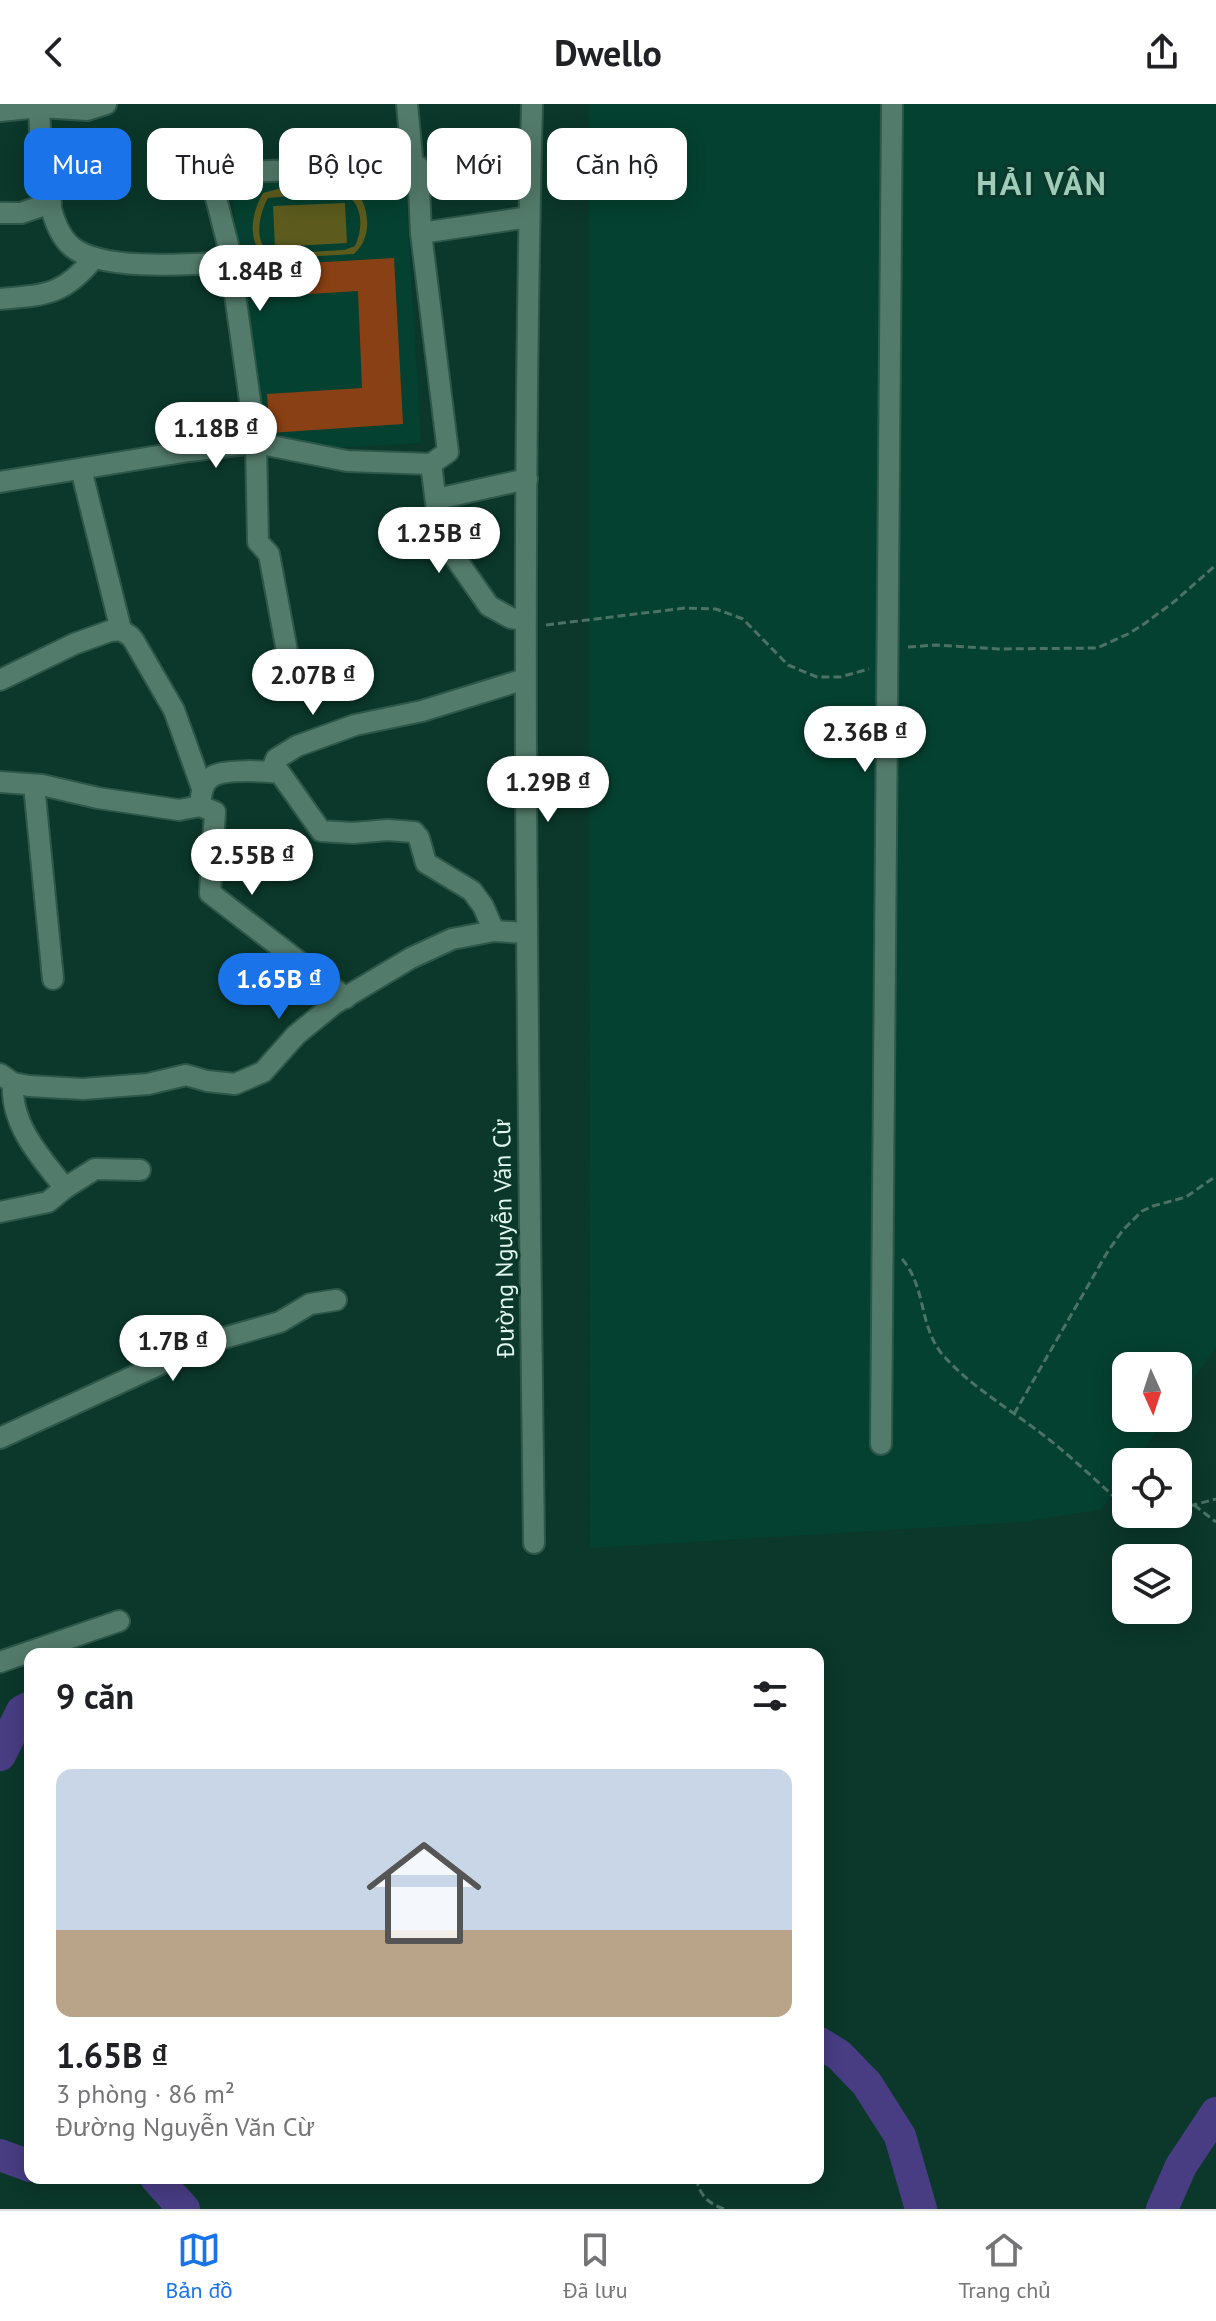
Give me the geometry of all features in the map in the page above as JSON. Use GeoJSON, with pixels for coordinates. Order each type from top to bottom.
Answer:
{"type":"FeatureCollection","features":[{"type":"Feature","properties":{"kind":"street"},"geometry":{"type":"LineString","coordinates":[[0,111],[39,106],[87,110],[106,104]]}},
{"type":"Feature","properties":{"kind":"street"},"geometry":{"type":"LineString","coordinates":[[407,104],[413,167]]}},
{"type":"Feature","properties":{"kind":"street","name":"Đường Nguyễn Văn Cừ"},"geometry":{"type":"LineString","coordinates":[[532,104],[525,679],[534,1543]]}},
{"type":"Feature","properties":{"kind":"street"},"geometry":{"type":"LineString","coordinates":[[881,1444],[892,104]]}},
{"type":"Feature","properties":{"kind":"street"},"geometry":{"type":"LineString","coordinates":[[39,106],[46,187],[57,225],[71,247],[94,258],[145,265],[231,262]]}},
{"type":"Feature","properties":{"kind":"street"},"geometry":{"type":"LineString","coordinates":[[0,482],[256,443],[347,461],[431,464],[448,452],[421,233],[418,166],[241,172],[224,178],[215,194],[231,262],[256,443],[258,542],[269,554],[289,662]]}},
{"type":"Feature","properties":{"kind":"street"},"geometry":{"type":"LineString","coordinates":[[0,213],[21,213],[51,203]]}},
{"type":"Feature","properties":{"kind":"street"},"geometry":{"type":"LineString","coordinates":[[421,233],[529,217]]}},
{"type":"Feature","properties":{"kind":"street"},"geometry":{"type":"LineString","coordinates":[[0,299],[30,297],[59,290],[80,276],[94,258]]}},
{"type":"Feature","properties":{"kind":"street"},"geometry":{"type":"LineString","coordinates":[[431,464],[439,526],[447,546],[489,606],[511,618],[525,620]]}},
{"type":"Feature","properties":{"kind":"street"},"geometry":{"type":"LineString","coordinates":[[81,469],[121,630]]}},
{"type":"Feature","properties":{"kind":"street"},"geometry":{"type":"LineString","coordinates":[[437,499],[527,479]]}},
{"type":"Feature","properties":{"kind":"street"},"geometry":{"type":"LineString","coordinates":[[0,680],[74,644],[110,631],[121,630],[130,636],[163,688],[184,736],[201,797],[215,812],[210,893],[346,998]]}},
{"type":"Feature","properties":{"kind":"street"},"geometry":{"type":"LineString","coordinates":[[271,772],[276,759],[297,746],[355,725],[422,711],[525,679]]}},
{"type":"Feature","properties":{"kind":"street"},"geometry":{"type":"LineString","coordinates":[[0,782],[179,810],[201,797],[213,776],[251,770],[280,773],[321,831],[353,833],[388,830],[409,831],[418,835],[426,863],[472,891],[483,906],[494,931]]}},
{"type":"Feature","properties":{"kind":"street"},"geometry":{"type":"LineString","coordinates":[[34,785],[53,979]]}},
{"type":"Feature","properties":{"kind":"street"},"geometry":{"type":"LineString","coordinates":[[6,1079],[29,1086],[83,1089],[148,1084],[186,1075],[235,1084],[263,1072],[296,1035],[334,1004],[411,958],[452,939],[494,931],[526,933]]}},
{"type":"Feature","properties":{"kind":"street"},"geometry":{"type":"LineString","coordinates":[[6,1079],[18,1120],[42,1160],[65,1188]]}},
{"type":"Feature","properties":{"kind":"street"},"geometry":{"type":"LineString","coordinates":[[0,1212],[48,1202],[95,1169],[140,1170]]}},
{"type":"Feature","properties":{"kind":"street"},"geometry":{"type":"LineString","coordinates":[[0,1438],[206,1343],[280,1322],[310,1304],[336,1300]]}},
{"type":"Feature","properties":{"kind":"street"},"geometry":{"type":"LineString","coordinates":[[41,1648],[119,1621]]}},
{"type":"Feature","properties":{"kind":"street"},"geometry":{"type":"LineString","coordinates":[[0,1662],[24,1654]]}},
{"type":"Feature","properties":{"kind":"path"},"geometry":{"type":"LineString","coordinates":[[525,620],[548,625],[685,608],[716,609],[743,619],[788,665],[817,677],[840,677],[888,656],[927,645],[984,649],[1097,648],[1144,624],[1216,565]]}},
{"type":"Feature","properties":{"kind":"path"},"geometry":{"type":"LineString","coordinates":[[1014,1414],[1123,1230],[1142,1211],[1186,1197],[1216,1176]]}},
{"type":"Feature","properties":{"kind":"path"},"geometry":{"type":"LineString","coordinates":[[882,1244],[899,1256],[914,1276],[928,1332],[943,1354],[972,1383],[1074,1460],[1112,1494]]}},
{"type":"Feature","properties":{"kind":"path"},"geometry":{"type":"LineString","coordinates":[[1194,1505],[1216,1499]]}},
{"type":"Feature","properties":{"kind":"path"},"geometry":{"type":"LineString","coordinates":[[1194,1505],[1216,1522]]}},
{"type":"Feature","properties":{"kind":"path"},"geometry":{"type":"LineString","coordinates":[[699,2184],[705,2199],[724,2209]]}},
{"type":"Feature","properties":{"kind":"shaded area"},"geometry":{"type":"Polygon","coordinates":[[[589,104],[1216,104],[1216,1347],[1192,1381],[1192,1352],[1112,1352],[1112,1432],[1156,1432],[1145,1448],[1112,1448],[1112,1495],[1102,1509],[1022,1522],[590,1548],[589,200],[687,200],[687,128],[589,128],[589,104]]]}},
{"type":"Feature","properties":{"kind":"shaded area"},"geometry":{"type":"Polygon","coordinates":[[[279,182],[279,200],[406,200],[421,443],[328,448],[259,436],[233,200],[263,200],[263,183],[279,182]]]}},
{"type":"Feature","properties":{"kind":"shaded area"},"geometry":{"type":"Polygon","coordinates":[[[279,189],[279,197],[268,198],[259,229],[262,244],[273,254],[344,250],[355,246],[360,231],[360,216],[352,200],[362,200],[367,215],[367,230],[361,246],[354,254],[267,259],[253,236],[253,219],[260,200],[263,200],[263,193],[279,189]]]}},
{"type":"Feature","properties":{"kind":"shaded area"},"geometry":{"type":"Polygon","coordinates":[[[345,203],[347,243],[275,247],[273,206],[345,203]]]}},
{"type":"Feature","properties":{"kind":"building"},"geometry":{"type":"Polygon","coordinates":[[[394,258],[403,424],[270,433],[267,394],[362,388],[358,291],[260,297],[258,266],[394,258]]]}},
{"type":"Feature","properties":{"kind":"waterway"},"geometry":{"type":"LineString","coordinates":[[0,1755],[24,1710]]}},
{"type":"Feature","properties":{"kind":"waterway"},"geometry":{"type":"LineString","coordinates":[[824,2046],[839,2055],[867,2084],[900,2136],[921,2209]]}},
{"type":"Feature","properties":{"kind":"waterway"},"geometry":{"type":"LineString","coordinates":[[1162,2209],[1181,2166],[1216,2113]]}},
{"type":"Feature","properties":{"kind":"waterway"},"geometry":{"type":"LineString","coordinates":[[0,2155],[24,2164]]}},
{"type":"Feature","properties":{"kind":"waterway"},"geometry":{"type":"LineString","coordinates":[[161,2184],[184,2209]]}},
{"type":"Feature","properties":{"kind":"district","name":"HẢI VÂN"},"geometry":{"type":"Point","coordinates":[1042,184]}}]}
